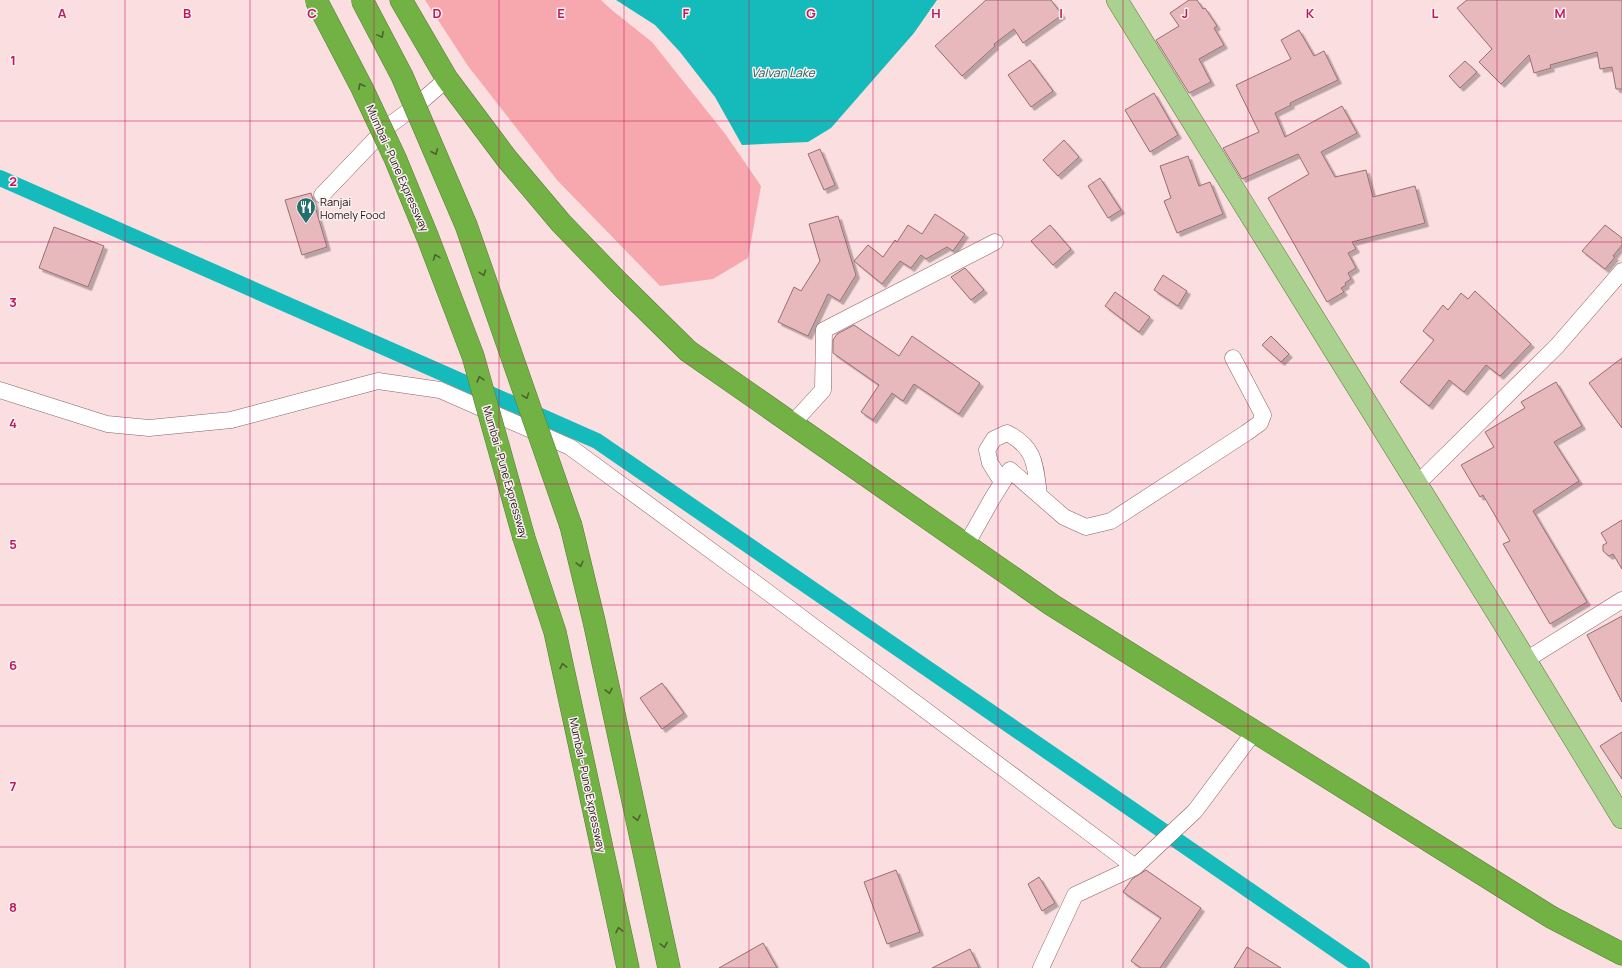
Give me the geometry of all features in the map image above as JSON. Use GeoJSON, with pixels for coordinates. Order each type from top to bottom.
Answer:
{"type":"FeatureCollection","features":[{"type":"Feature","properties":{"kind":"highway","name":"Mumbai - Pune Expressway"},"geometry":{"type":"LineString","coordinates":[[316,0],[362,88],[395,158],[428,238],[473,356],[524,538],[555,632],[628,968]]}},
{"type":"Feature","properties":{"kind":"highway"},"geometry":{"type":"LineString","coordinates":[[362,0],[402,76],[466,225],[571,526],[594,621],[669,968]]}},
{"type":"Feature","properties":{"kind":"highway"},"geometry":{"type":"LineString","coordinates":[[401,0],[447,79],[522,177],[561,223],[688,351],[1052,605],[1551,917],[1622,954]]}},
{"type":"Feature","properties":{"kind":"main road"},"geometry":{"type":"LineString","coordinates":[[1117,0],[1526,660],[1622,818]]}},
{"type":"Feature","properties":{"kind":"street"},"geometry":{"type":"LineString","coordinates":[[322,195],[387,127],[417,105],[447,79]]}},
{"type":"Feature","properties":{"kind":"street"},"geometry":{"type":"LineString","coordinates":[[792,424],[823,390],[824,330],[995,242]]}},
{"type":"Feature","properties":{"kind":"street"},"geometry":{"type":"LineString","coordinates":[[1417,484],[1557,346],[1622,271]]}},
{"type":"Feature","properties":{"kind":"street"},"geometry":{"type":"LineString","coordinates":[[966,545],[1010,470],[1064,517],[1086,527],[1111,521],[1251,430],[1260,423],[1264,415],[1233,358]]}},
{"type":"Feature","properties":{"kind":"street"},"geometry":{"type":"LineString","coordinates":[[0,390],[107,424],[149,428],[230,420],[378,381],[440,390],[570,447],[1135,867]]}},
{"type":"Feature","properties":{"kind":"street"},"geometry":{"type":"LineString","coordinates":[[1002,482],[990,463],[987,450],[994,439],[1007,433],[1020,440],[1032,455],[1039,495]]}},
{"type":"Feature","properties":{"kind":"street"},"geometry":{"type":"LineString","coordinates":[[1526,660],[1622,600]]}},
{"type":"Feature","properties":{"kind":"street"},"geometry":{"type":"LineString","coordinates":[[1041,968],[1075,895],[1135,867],[1195,811],[1254,732]]}},
{"type":"Feature","properties":{"kind":"shaded area"},"geometry":{"type":"Polygon","coordinates":[[[425,0],[601,0],[652,42],[726,135],[761,186],[748,258],[713,279],[660,286],[557,180],[468,66],[425,0]]]}},
{"type":"Feature","properties":{"kind":"water","name":"Valvan Lake"},"geometry":{"type":"Polygon","coordinates":[[[616,0],[937,0],[914,33],[831,128],[808,142],[742,145],[715,97],[680,52],[655,25],[616,0]]]}},
{"type":"Feature","properties":{"kind":"building"},"geometry":{"type":"Polygon","coordinates":[[[986,0],[1051,0],[1062,15],[1023,43],[1014,29],[994,44],[995,46],[962,76],[935,46],[986,0]]]}},
{"type":"Feature","properties":{"kind":"building"},"geometry":{"type":"Polygon","coordinates":[[[1189,0],[1197,0],[1203,9],[1205,8],[1217,26],[1214,28],[1224,45],[1199,59],[1211,82],[1189,93],[1156,40],[1179,26],[1170,13],[1189,0]]]}},
{"type":"Feature","properties":{"kind":"building"},"geometry":{"type":"Polygon","coordinates":[[[1467,0],[1622,0],[1622,89],[1616,89],[1612,67],[1600,69],[1597,52],[1550,65],[1551,68],[1534,73],[1529,55],[1501,84],[1479,62],[1492,49],[1457,8],[1467,0]]]}},
{"type":"Feature","properties":{"kind":"building"},"geometry":{"type":"Polygon","coordinates":[[[1299,30],[1314,56],[1324,51],[1338,80],[1290,103],[1291,105],[1275,113],[1285,137],[1342,106],[1357,133],[1321,152],[1335,177],[1366,170],[1373,197],[1415,186],[1425,223],[1352,242],[1356,249],[1348,253],[1356,268],[1348,273],[1351,279],[1341,288],[1344,292],[1327,302],[1268,198],[1309,174],[1298,154],[1242,179],[1223,148],[1259,132],[1236,85],[1291,59],[1281,40],[1299,30]]]}},
{"type":"Feature","properties":{"kind":"building"},"geometry":{"type":"Polygon","coordinates":[[[1030,60],[1053,91],[1031,107],[1008,75],[1030,60]]]}},
{"type":"Feature","properties":{"kind":"building"},"geometry":{"type":"Polygon","coordinates":[[[1465,61],[1477,72],[1460,88],[1449,76],[1465,61]]]}},
{"type":"Feature","properties":{"kind":"building"},"geometry":{"type":"Polygon","coordinates":[[[1154,93],[1178,135],[1150,152],[1125,110],[1154,93]]]}},
{"type":"Feature","properties":{"kind":"building"},"geometry":{"type":"Polygon","coordinates":[[[1064,140],[1079,157],[1058,176],[1043,160],[1064,140]]]}},
{"type":"Feature","properties":{"kind":"building"},"geometry":{"type":"Polygon","coordinates":[[[820,149],[835,185],[824,190],[808,154],[820,149]]]}},
{"type":"Feature","properties":{"kind":"building"},"geometry":{"type":"Polygon","coordinates":[[[1188,156],[1199,186],[1210,182],[1223,214],[1177,233],[1164,201],[1171,198],[1160,166],[1188,156]]]}},
{"type":"Feature","properties":{"kind":"building"},"geometry":{"type":"Polygon","coordinates":[[[1100,178],[1121,210],[1108,218],[1088,186],[1100,178]]]}},
{"type":"Feature","properties":{"kind":"building","name":"Ranjai Homely Food"},"geometry":{"type":"Polygon","coordinates":[[[311,193],[327,247],[302,255],[285,200],[311,193]]]}},
{"type":"Feature","properties":{"kind":"building"},"geometry":{"type":"Polygon","coordinates":[[[935,214],[965,234],[953,251],[947,247],[926,259],[921,255],[911,268],[900,261],[882,284],[854,261],[868,245],[883,257],[895,240],[897,242],[908,225],[922,234],[935,214]]]}},
{"type":"Feature","properties":{"kind":"building"},"geometry":{"type":"Polygon","coordinates":[[[838,216],[856,275],[840,301],[828,294],[808,336],[778,322],[794,287],[801,291],[820,261],[809,224],[838,216]]]}},
{"type":"Feature","properties":{"kind":"building"},"geometry":{"type":"Polygon","coordinates":[[[1050,225],[1071,249],[1053,265],[1031,241],[1050,225]]]}},
{"type":"Feature","properties":{"kind":"building"},"geometry":{"type":"Polygon","coordinates":[[[1605,225],[1622,238],[1622,245],[1613,256],[1615,257],[1605,269],[1582,251],[1605,225]]]}},
{"type":"Feature","properties":{"kind":"building"},"geometry":{"type":"Polygon","coordinates":[[[54,227],[104,246],[88,287],[39,268],[54,227]]]}},
{"type":"Feature","properties":{"kind":"building"},"geometry":{"type":"Polygon","coordinates":[[[965,268],[984,290],[971,300],[951,277],[965,268]]]}},
{"type":"Feature","properties":{"kind":"building"},"geometry":{"type":"Polygon","coordinates":[[[1163,275],[1187,291],[1178,306],[1154,290],[1163,275]]]}},
{"type":"Feature","properties":{"kind":"building"},"geometry":{"type":"Polygon","coordinates":[[[1475,291],[1531,344],[1500,376],[1486,365],[1464,392],[1449,380],[1429,406],[1400,382],[1434,340],[1423,331],[1443,305],[1448,310],[1461,293],[1468,299],[1475,291]]]}},
{"type":"Feature","properties":{"kind":"building"},"geometry":{"type":"Polygon","coordinates":[[[1115,292],[1150,317],[1139,332],[1105,306],[1115,292]]]}},
{"type":"Feature","properties":{"kind":"building"},"geometry":{"type":"Polygon","coordinates":[[[854,325],[899,356],[912,336],[980,383],[959,414],[914,384],[903,401],[892,393],[873,420],[861,412],[879,385],[833,353],[833,340],[837,334],[854,325]]]}},
{"type":"Feature","properties":{"kind":"building"},"geometry":{"type":"Polygon","coordinates":[[[1271,336],[1289,354],[1281,362],[1262,345],[1271,336]]]}},
{"type":"Feature","properties":{"kind":"building"},"geometry":{"type":"Polygon","coordinates":[[[1622,358],[1622,428],[1589,383],[1622,358]]]}},
{"type":"Feature","properties":{"kind":"building"},"geometry":{"type":"Polygon","coordinates":[[[1556,382],[1582,426],[1554,442],[1579,481],[1533,511],[1587,602],[1550,624],[1503,544],[1510,541],[1483,495],[1480,497],[1461,465],[1494,447],[1485,432],[1525,408],[1521,402],[1556,382]]]}},
{"type":"Feature","properties":{"kind":"building"},"geometry":{"type":"Polygon","coordinates":[[[1622,520],[1622,569],[1613,554],[1609,556],[1603,551],[1603,545],[1607,543],[1601,533],[1622,520]]]}},
{"type":"Feature","properties":{"kind":"building"},"geometry":{"type":"Polygon","coordinates":[[[1622,616],[1622,702],[1587,635],[1622,616]]]}},
{"type":"Feature","properties":{"kind":"building"},"geometry":{"type":"Polygon","coordinates":[[[662,683],[684,713],[662,729],[640,698],[662,683]]]}},
{"type":"Feature","properties":{"kind":"building"},"geometry":{"type":"Polygon","coordinates":[[[1622,732],[1622,779],[1600,746],[1622,732]]]}},
{"type":"Feature","properties":{"kind":"building"},"geometry":{"type":"Polygon","coordinates":[[[896,870],[920,932],[887,944],[864,882],[896,870]]]}},
{"type":"Feature","properties":{"kind":"building"},"geometry":{"type":"Polygon","coordinates":[[[1146,870],[1201,908],[1160,968],[1141,968],[1131,961],[1161,918],[1123,892],[1132,879],[1146,870]]]}},
{"type":"Feature","properties":{"kind":"building"},"geometry":{"type":"Polygon","coordinates":[[[1039,877],[1055,903],[1042,911],[1028,884],[1039,877]]]}},
{"type":"Feature","properties":{"kind":"building"},"geometry":{"type":"Polygon","coordinates":[[[763,943],[777,968],[719,968],[763,943]]]}},
{"type":"Feature","properties":{"kind":"building"},"geometry":{"type":"Polygon","coordinates":[[[1247,947],[1281,968],[1234,968],[1247,947]]]}},
{"type":"Feature","properties":{"kind":"building"},"geometry":{"type":"Polygon","coordinates":[[[970,949],[979,968],[932,968],[970,949]]]}},
{"type":"Feature","properties":{"kind":"waterway"},"geometry":{"type":"LineString","coordinates":[[0,178],[597,441],[1362,968]]}},
{"type":"Feature","properties":{"kind":"place","name":"Ranjai Homely Food"},"geometry":{"type":"Point","coordinates":[306,224]}}]}
